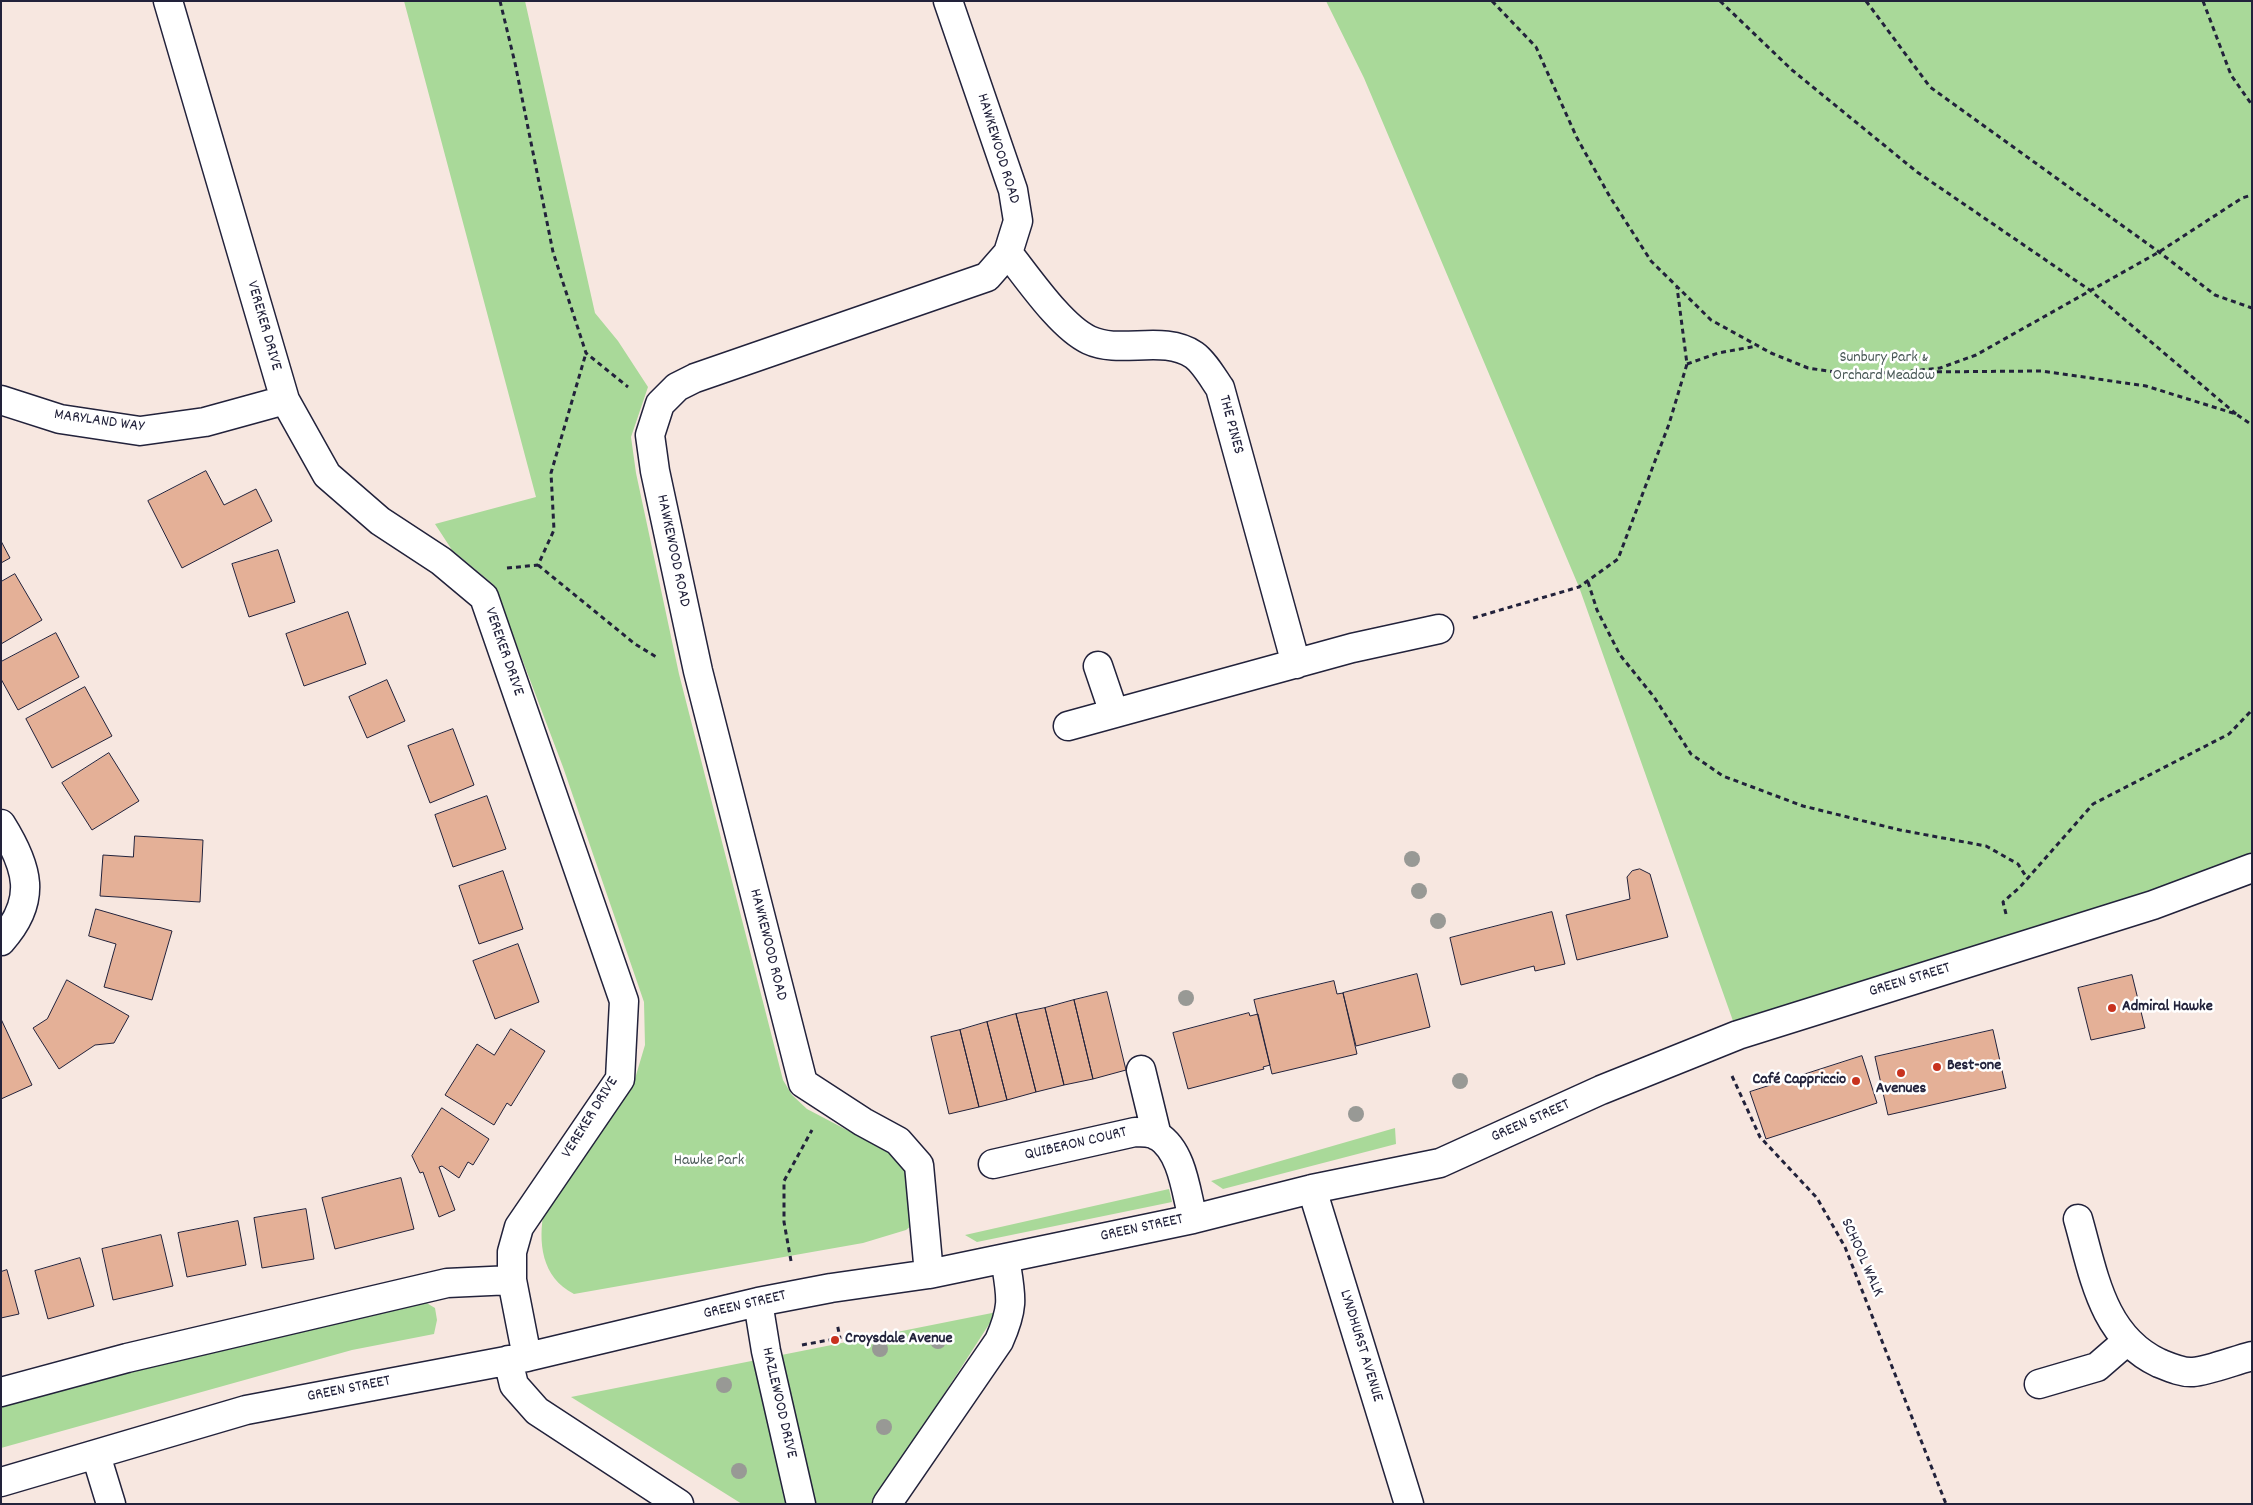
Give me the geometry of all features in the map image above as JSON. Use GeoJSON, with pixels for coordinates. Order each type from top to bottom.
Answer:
{"type":"FeatureCollection","features":[{"type":"Feature","properties":{"kind":"street","name":"VEREKER DRIVE"},"geometry":{"type":"LineString","coordinates":[[168,1],[285,400],[327,475],[380,521],[441,562],[484,597],[624,1001],[620,1079],[519,1227],[512,1252],[512,1280],[518,1358]]}},
{"type":"Feature","properties":{"kind":"street","name":"HAWKEWOOD ROAD"},"geometry":{"type":"LineString","coordinates":[[929,1274],[919,1165],[898,1141],[803,1083],[698,671],[655,470],[650,435],[660,404],[677,387],[695,378],[987,277],[1008,253],[1018,221],[1013,190],[948,1]]}},
{"type":"Feature","properties":{"kind":"street","name":"THE PINES"},"geometry":{"type":"LineString","coordinates":[[1008,253],[1072,330],[1090,341],[1109,345],[1157,345],[1179,348],[1195,356],[1220,388],[1296,664]]}},
{"type":"Feature","properties":{"kind":"street","name":"MARYLAND WAY"},"geometry":{"type":"LineString","coordinates":[[1,400],[60,419],[140,432],[205,422],[285,400]]}},
{"type":"Feature","properties":{"kind":"street"},"geometry":{"type":"LineString","coordinates":[[1068,726],[1352,648],[1439,629]]}},
{"type":"Feature","properties":{"kind":"street"},"geometry":{"type":"LineString","coordinates":[[1098,666],[1114,714]]}},
{"type":"Feature","properties":{"kind":"street"},"geometry":{"type":"LineString","coordinates":[[1,824],[15,846],[27,880],[22,912],[1,941]]}},
{"type":"Feature","properties":{"kind":"street","name":"GREEN STREET"},"geometry":{"type":"LineString","coordinates":[[1,1482],[246,1410],[518,1358],[758,1302],[831,1288],[929,1274],[1193,1219],[1312,1189],[1440,1163],[1601,1090],[1738,1035],[2153,905],[2252,868]]}},
{"type":"Feature","properties":{"kind":"street"},"geometry":{"type":"LineString","coordinates":[[1141,1070],[1157,1136],[1167,1144],[1175,1155],[1193,1219]]}},
{"type":"Feature","properties":{"kind":"street","name":"QUIBERON COURT"},"geometry":{"type":"LineString","coordinates":[[992,1164],[1134,1132],[1157,1136]]}},
{"type":"Feature","properties":{"kind":"street","name":"LYNDHURST AVENUE"},"geometry":{"type":"LineString","coordinates":[[1312,1189],[1409,1504]]}},
{"type":"Feature","properties":{"kind":"street"},"geometry":{"type":"LineString","coordinates":[[2078,1219],[2108,1315],[2127,1341],[2146,1357],[2169,1368],[2192,1372],[2252,1356]]}},
{"type":"Feature","properties":{"kind":"street"},"geometry":{"type":"LineString","coordinates":[[887,1504],[999,1342],[1009,1320],[1012,1302],[1005,1258]]}},
{"type":"Feature","properties":{"kind":"street"},"geometry":{"type":"LineString","coordinates":[[1,1392],[137,1355],[447,1283],[512,1280]]}},
{"type":"Feature","properties":{"kind":"street","name":"HAZLEWOOD DRIVE"},"geometry":{"type":"LineString","coordinates":[[758,1302],[766,1351],[801,1504]]}},
{"type":"Feature","properties":{"kind":"street"},"geometry":{"type":"LineString","coordinates":[[2038,1384],[2097,1367],[2127,1341]]}},
{"type":"Feature","properties":{"kind":"street"},"geometry":{"type":"LineString","coordinates":[[518,1358],[514,1385],[537,1411],[678,1504]]}},
{"type":"Feature","properties":{"kind":"street"},"geometry":{"type":"LineString","coordinates":[[96,1455],[110,1504]]}},
{"type":"Feature","properties":{"kind":"path"},"geometry":{"type":"LineString","coordinates":[[500,1],[515,63],[553,252],[586,353],[642,398],[660,404]]}},
{"type":"Feature","properties":{"kind":"path"},"geometry":{"type":"LineString","coordinates":[[1492,1],[1536,47],[1577,138],[1610,197],[1651,261],[1711,320],[1758,346],[1808,368],[1848,374],[2042,371],[2146,386],[2236,414]]}},
{"type":"Feature","properties":{"kind":"path"},"geometry":{"type":"LineString","coordinates":[[1720,1],[1792,70],[1917,172],[2091,291],[2236,414],[2252,424]]}},
{"type":"Feature","properties":{"kind":"path"},"geometry":{"type":"LineString","coordinates":[[1866,1],[1930,87],[2159,252],[2215,295],[2252,308]]}},
{"type":"Feature","properties":{"kind":"path"},"geometry":{"type":"LineString","coordinates":[[2203,1],[2231,75],[2252,105]]}},
{"type":"Feature","properties":{"kind":"path"},"geometry":{"type":"LineString","coordinates":[[1902,372],[1940,368],[1976,356],[2159,252],[2242,198],[2252,194]]}},
{"type":"Feature","properties":{"kind":"path"},"geometry":{"type":"LineString","coordinates":[[1439,629],[1579,587],[1618,559],[1668,424],[1687,364],[1677,287]]}},
{"type":"Feature","properties":{"kind":"path"},"geometry":{"type":"LineString","coordinates":[[1687,364],[1718,352],[1758,346]]}},
{"type":"Feature","properties":{"kind":"path"},"geometry":{"type":"LineString","coordinates":[[538,565],[554,530],[551,473],[586,353]]}},
{"type":"Feature","properties":{"kind":"path"},"geometry":{"type":"LineString","coordinates":[[468,583],[482,576],[512,567],[538,565],[634,644],[680,669],[698,671]]}},
{"type":"Feature","properties":{"kind":"path"},"geometry":{"type":"LineString","coordinates":[[1588,582],[1597,610],[1620,654],[1654,696],[1691,754],[1723,776],[1803,806],[1900,830],[1986,846],[2018,864],[2028,878]]}},
{"type":"Feature","properties":{"kind":"path"},"geometry":{"type":"LineString","coordinates":[[2014,948],[2003,902],[2028,878],[2092,804],[2229,734],[2252,710]]}},
{"type":"Feature","properties":{"kind":"path","name":"SCHOOL WALK"},"geometry":{"type":"LineString","coordinates":[[1717,1044],[1760,1137],[1818,1198],[1845,1247],[1946,1504]]}},
{"type":"Feature","properties":{"kind":"path"},"geometry":{"type":"LineString","coordinates":[[792,1264],[784,1222],[784,1181],[828,1100]]}},
{"type":"Feature","properties":{"kind":"path"},"geometry":{"type":"LineString","coordinates":[[798,1346],[840,1338]]}},
{"type":"Feature","properties":{"kind":"green space","name":"Hawke Park"},"geometry":{"type":"Polygon","coordinates":[[[404,1],[525,1],[595,313],[618,341],[648,387],[631,437],[636,473],[679,674],[783,1080],[792,1095],[807,1109],[864,1139],[894,1150],[906,1167],[911,1226],[906,1230],[863,1243],[574,1294],[563,1287],[548,1268],[542,1246],[544,1210],[634,1082],[645,1045],[644,1002],[563,767],[494,585],[452,550],[435,524],[536,497],[404,1]]]}},
{"type":"Feature","properties":{"kind":"green space","name":"Sunbury Park & Orchard Meadow"},"geometry":{"type":"Polygon","coordinates":[[[1326,1],[2252,1],[2252,868],[1738,1035],[1579,587],[1364,78],[1326,1]]]}},
{"type":"Feature","properties":{"kind":"green space"},"geometry":{"type":"Polygon","coordinates":[[[1395,1128],[1396,1144],[1223,1189],[1211,1181],[1395,1128]]]}},
{"type":"Feature","properties":{"kind":"green space"},"geometry":{"type":"Polygon","coordinates":[[[1169,1189],[1172,1202],[977,1242],[965,1235],[1169,1189]]]}},
{"type":"Feature","properties":{"kind":"green space"},"geometry":{"type":"Polygon","coordinates":[[[425,1302],[435,1308],[437,1320],[434,1334],[352,1350],[1,1448],[1,1392],[127,1358],[425,1302]]]}},
{"type":"Feature","properties":{"kind":"green space"},"geometry":{"type":"Polygon","coordinates":[[[997,1312],[877,1498],[875,1504],[742,1504],[571,1397],[997,1312]]]}},
{"type":"Feature","properties":{"kind":"building"},"geometry":{"type":"Polygon","coordinates":[[[206,471],[224,505],[256,489],[272,521],[182,568],[148,501],[206,471]]]}},
{"type":"Feature","properties":{"kind":"building"},"geometry":{"type":"Polygon","coordinates":[[[1,541],[10,558],[1,563],[1,541]]]}},
{"type":"Feature","properties":{"kind":"building"},"geometry":{"type":"Polygon","coordinates":[[[278,550],[295,602],[249,617],[232,564],[278,550]]]}},
{"type":"Feature","properties":{"kind":"building"},"geometry":{"type":"Polygon","coordinates":[[[15,574],[42,620],[1,644],[1,582],[15,574]]]}},
{"type":"Feature","properties":{"kind":"building"},"geometry":{"type":"Polygon","coordinates":[[[348,612],[366,664],[304,686],[286,634],[348,612]]]}},
{"type":"Feature","properties":{"kind":"building"},"geometry":{"type":"Polygon","coordinates":[[[56,633],[79,677],[18,710],[1,679],[1,662],[56,633]]]}},
{"type":"Feature","properties":{"kind":"building"},"geometry":{"type":"Polygon","coordinates":[[[387,680],[405,721],[367,738],[349,697],[387,680]]]}},
{"type":"Feature","properties":{"kind":"building"},"geometry":{"type":"Polygon","coordinates":[[[85,687],[112,736],[52,768],[26,719],[85,687]]]}},
{"type":"Feature","properties":{"kind":"building"},"geometry":{"type":"Polygon","coordinates":[[[453,729],[474,785],[430,803],[408,746],[453,729]]]}},
{"type":"Feature","properties":{"kind":"building"},"geometry":{"type":"Polygon","coordinates":[[[109,753],[139,801],[92,830],[62,783],[109,753]]]}},
{"type":"Feature","properties":{"kind":"building"},"geometry":{"type":"Polygon","coordinates":[[[487,796],[506,849],[453,867],[435,815],[487,796]]]}},
{"type":"Feature","properties":{"kind":"building"},"geometry":{"type":"Polygon","coordinates":[[[135,836],[203,840],[200,902],[100,896],[103,855],[133,857],[135,836]]]}},
{"type":"Feature","properties":{"kind":"building"},"geometry":{"type":"Polygon","coordinates":[[[1640,869],[1650,874],[1668,937],[1577,960],[1566,915],[1630,899],[1627,877],[1632,871],[1640,869]]]}},
{"type":"Feature","properties":{"kind":"building"},"geometry":{"type":"Polygon","coordinates":[[[503,871],[523,929],[479,944],[459,886],[503,871]]]}},
{"type":"Feature","properties":{"kind":"building"},"geometry":{"type":"Polygon","coordinates":[[[96,909],[172,931],[152,1000],[104,987],[116,944],[89,936],[96,909]]]}},
{"type":"Feature","properties":{"kind":"building"},"geometry":{"type":"Polygon","coordinates":[[[1552,912],[1565,964],[1535,971],[1534,966],[1461,985],[1450,938],[1552,912]]]}},
{"type":"Feature","properties":{"kind":"building"},"geometry":{"type":"Polygon","coordinates":[[[518,944],[539,1002],[495,1019],[473,961],[518,944]]]}},
{"type":"Feature","properties":{"kind":"building"},"geometry":{"type":"Polygon","coordinates":[[[1417,974],[1430,1027],[1356,1046],[1343,993],[1417,974]]]}},
{"type":"Feature","properties":{"kind":"building","name":"Admiral Hawke"},"geometry":{"type":"Polygon","coordinates":[[[2132,975],[2145,1028],[2091,1040],[2078,988],[2132,975]]]}},
{"type":"Feature","properties":{"kind":"building"},"geometry":{"type":"Polygon","coordinates":[[[67,980],[129,1016],[114,1043],[95,1045],[59,1069],[33,1028],[47,1019],[67,980]]]}},
{"type":"Feature","properties":{"kind":"building"},"geometry":{"type":"Polygon","coordinates":[[[1334,981],[1337,994],[1343,993],[1357,1054],[1272,1074],[1254,1000],[1334,981]]]}},
{"type":"Feature","properties":{"kind":"building"},"geometry":{"type":"Polygon","coordinates":[[[1107,992],[1126,1070],[1093,1079],[1074,1000],[1107,992]]]}},
{"type":"Feature","properties":{"kind":"building"},"geometry":{"type":"Polygon","coordinates":[[[1074,1000],[1093,1079],[1064,1085],[1045,1008],[1074,1000]]]}},
{"type":"Feature","properties":{"kind":"building"},"geometry":{"type":"Polygon","coordinates":[[[1045,1008],[1064,1085],[1036,1092],[1016,1014],[1045,1008]]]}},
{"type":"Feature","properties":{"kind":"building"},"geometry":{"type":"Polygon","coordinates":[[[1249,1013],[1250,1016],[1258,1014],[1270,1065],[1263,1067],[1264,1069],[1188,1089],[1173,1033],[1249,1013]]]}},
{"type":"Feature","properties":{"kind":"building"},"geometry":{"type":"Polygon","coordinates":[[[1016,1014],[1036,1092],[1007,1100],[987,1022],[1016,1014]]]}},
{"type":"Feature","properties":{"kind":"building"},"geometry":{"type":"Polygon","coordinates":[[[1,1019],[32,1085],[1,1099],[1,1019]]]}},
{"type":"Feature","properties":{"kind":"building"},"geometry":{"type":"Polygon","coordinates":[[[987,1022],[1007,1100],[979,1107],[960,1030],[987,1022]]]}},
{"type":"Feature","properties":{"kind":"building"},"geometry":{"type":"Polygon","coordinates":[[[511,1029],[545,1051],[511,1106],[507,1103],[494,1125],[445,1095],[477,1044],[494,1055],[511,1029]]]}},
{"type":"Feature","properties":{"kind":"building"},"geometry":{"type":"Polygon","coordinates":[[[960,1030],[979,1107],[949,1114],[931,1037],[960,1030]]]}},
{"type":"Feature","properties":{"kind":"building"},"geometry":{"type":"Polygon","coordinates":[[[1993,1030],[2006,1088],[1888,1115],[1875,1057],[1993,1030]]]}},
{"type":"Feature","properties":{"kind":"building"},"geometry":{"type":"Polygon","coordinates":[[[1862,1056],[1877,1103],[1766,1139],[1750,1092],[1862,1056]]]}},
{"type":"Feature","properties":{"kind":"building"},"geometry":{"type":"Polygon","coordinates":[[[442,1108],[489,1139],[473,1165],[468,1162],[459,1178],[442,1166],[439,1167],[455,1210],[439,1217],[423,1172],[420,1173],[412,1156],[442,1108]]]}},
{"type":"Feature","properties":{"kind":"building"},"geometry":{"type":"Polygon","coordinates":[[[401,1178],[414,1229],[335,1249],[322,1198],[401,1178]]]}},
{"type":"Feature","properties":{"kind":"building"},"geometry":{"type":"Polygon","coordinates":[[[306,1209],[314,1259],[262,1268],[254,1218],[306,1209]]]}},
{"type":"Feature","properties":{"kind":"building"},"geometry":{"type":"Polygon","coordinates":[[[238,1221],[246,1265],[187,1277],[178,1233],[238,1221]]]}},
{"type":"Feature","properties":{"kind":"building"},"geometry":{"type":"Polygon","coordinates":[[[161,1235],[173,1286],[113,1300],[102,1249],[161,1235]]]}},
{"type":"Feature","properties":{"kind":"building"},"geometry":{"type":"Polygon","coordinates":[[[80,1258],[94,1306],[48,1319],[35,1271],[80,1258]]]}},
{"type":"Feature","properties":{"kind":"building"},"geometry":{"type":"Polygon","coordinates":[[[7,1270],[19,1314],[1,1318],[1,1272],[7,1270]]]}},
{"type":"Feature","properties":{"kind":"place","name":"Admiral Hawke"},"geometry":{"type":"Point","coordinates":[2112,1008]}},
{"type":"Feature","properties":{"kind":"place","name":"Best-one"},"geometry":{"type":"Point","coordinates":[1937,1067]}},
{"type":"Feature","properties":{"kind":"place","name":"Avenues"},"geometry":{"type":"Point","coordinates":[1901,1073]}},
{"type":"Feature","properties":{"kind":"place","name":"Café Cappriccio"},"geometry":{"type":"Point","coordinates":[1856,1081]}},
{"type":"Feature","properties":{"kind":"place","name":"Croysdale Avenue"},"geometry":{"type":"Point","coordinates":[835,1340]}}]}
